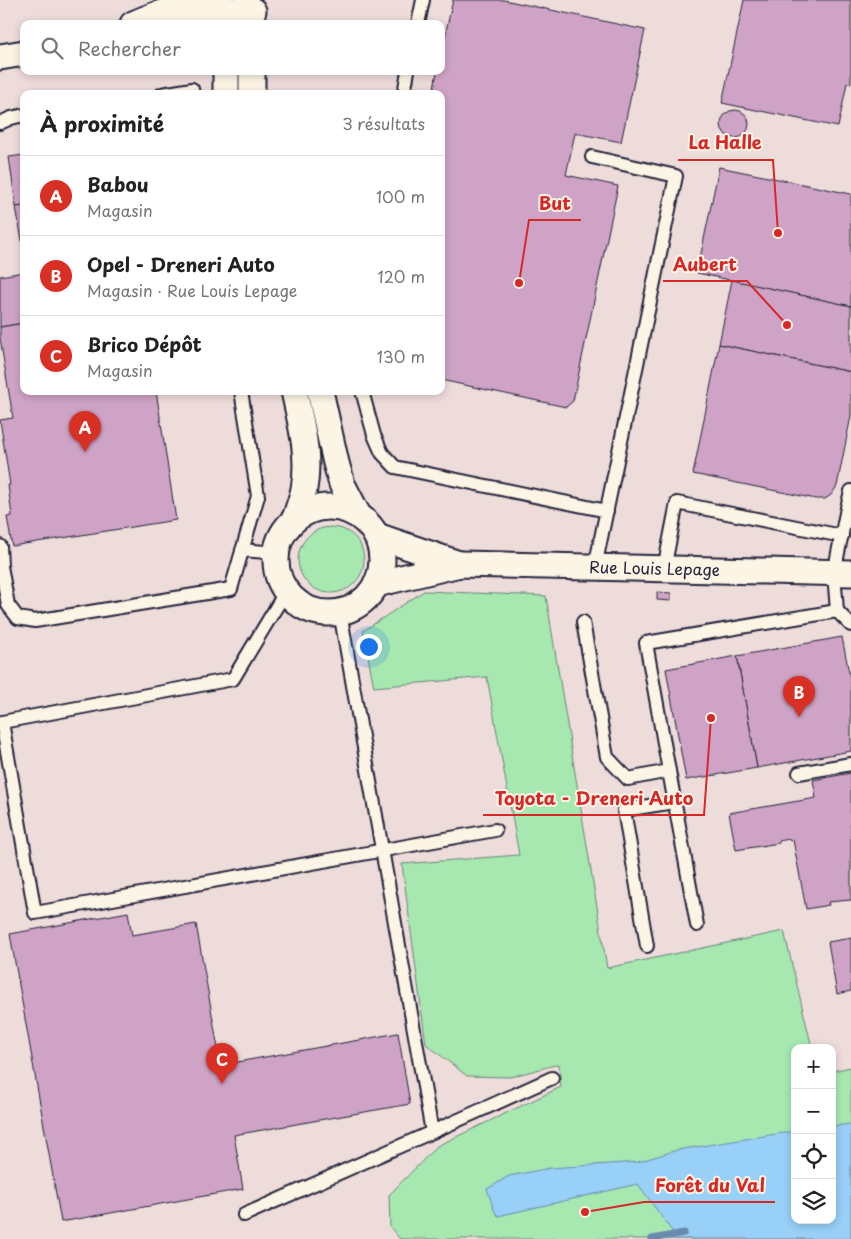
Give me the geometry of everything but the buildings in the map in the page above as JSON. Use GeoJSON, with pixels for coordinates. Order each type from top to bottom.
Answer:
{"type":"FeatureCollection","features":[{"type":"Feature","properties":{"kind":"street"},"geometry":{"type":"LineString","coordinates":[[142,20],[177,9],[253,12]]}},
{"type":"Feature","properties":{"kind":"street"},"geometry":{"type":"LineString","coordinates":[[0,57],[20,54]]}},
{"type":"Feature","properties":{"kind":"street"},"geometry":{"type":"LineString","coordinates":[[226,75],[226,90]]}},
{"type":"Feature","properties":{"kind":"street"},"geometry":{"type":"LineString","coordinates":[[252,75],[252,90]]}},
{"type":"Feature","properties":{"kind":"street"},"geometry":{"type":"LineString","coordinates":[[295,395],[305,446],[306,470],[304,491],[295,519]]}},
{"type":"Feature","properties":{"kind":"street"},"geometry":{"type":"LineString","coordinates":[[321,395],[342,484],[358,515],[369,525],[376,536],[382,560],[381,572],[376,584],[367,596],[355,606],[340,612],[325,613],[310,609],[297,602],[286,591],[280,579],[277,566],[276,553],[286,528],[295,519],[310,510],[326,507],[342,509],[358,515]]}},
{"type":"Feature","properties":{"kind":"street","name":"Rue Louis Lepage"},"geometry":{"type":"LineString","coordinates":[[376,536],[460,564]]}},
{"type":"Feature","properties":{"kind":"street","name":"Rue Louis Lepage"},"geometry":{"type":"LineString","coordinates":[[376,584],[460,564],[843,573]]}},
{"type":"Feature","properties":{"kind":"lane"},"geometry":{"type":"LineString","coordinates":[[419,20],[423,0]]}},
{"type":"Feature","properties":{"kind":"lane"},"geometry":{"type":"LineString","coordinates":[[405,90],[407,75]]}},
{"type":"Feature","properties":{"kind":"lane"},"geometry":{"type":"LineString","coordinates":[[0,123],[20,117]]}},
{"type":"Feature","properties":{"kind":"lane"},"geometry":{"type":"LineString","coordinates":[[592,157],[676,176],[595,567]]}},
{"type":"Feature","properties":{"kind":"lane"},"geometry":{"type":"LineString","coordinates":[[0,546],[1,566],[8,605],[18,618],[35,621],[231,589],[258,496],[242,395]]}},
{"type":"Feature","properties":{"kind":"lane"},"geometry":{"type":"LineString","coordinates":[[363,395],[374,435],[382,453],[395,468],[607,511]]}},
{"type":"Feature","properties":{"kind":"lane"},"geometry":{"type":"LineString","coordinates":[[838,611],[843,573],[842,536],[851,491]]}},
{"type":"Feature","properties":{"kind":"lane"},"geometry":{"type":"LineString","coordinates":[[664,569],[677,503],[842,536]]}},
{"type":"Feature","properties":{"kind":"lane"},"geometry":{"type":"LineString","coordinates":[[242,550],[276,553]]}},
{"type":"Feature","properties":{"kind":"lane"},"geometry":{"type":"LineString","coordinates":[[286,591],[233,679],[2,722],[35,913],[494,830]]}},
{"type":"Feature","properties":{"kind":"lane"},"geometry":{"type":"LineString","coordinates":[[838,611],[851,625]]}},
{"type":"Feature","properties":{"kind":"lane"},"geometry":{"type":"LineString","coordinates":[[696,925],[646,643],[838,611]]}},
{"type":"Feature","properties":{"kind":"lane"},"geometry":{"type":"LineString","coordinates":[[340,612],[432,1132]]}},
{"type":"Feature","properties":{"kind":"lane"},"geometry":{"type":"LineString","coordinates":[[583,622],[607,756],[628,779],[669,771]]}},
{"type":"Feature","properties":{"kind":"lane"},"geometry":{"type":"LineString","coordinates":[[799,773],[851,764]]}},
{"type":"Feature","properties":{"kind":"lane"},"geometry":{"type":"LineString","coordinates":[[647,946],[624,810],[674,802]]}},
{"type":"Feature","properties":{"kind":"lane"},"geometry":{"type":"LineString","coordinates":[[244,1215],[552,1078]]}},
{"type":"Feature","properties":{"kind":"green space"},"geometry":{"type":"Polygon","coordinates":[[[331,527],[344,529],[359,542],[362,547],[364,560],[362,573],[349,588],[344,591],[331,593],[318,591],[303,578],[300,573],[298,560],[300,547],[313,532],[318,529],[331,527]]]}},
{"type":"Feature","properties":{"kind":"green space"},"geometry":{"type":"Polygon","coordinates":[[[424,591],[546,596],[607,968],[784,931],[811,1044],[791,1044],[791,1224],[836,1224],[836,1070],[851,1067],[851,1239],[400,1239],[390,1227],[389,1195],[437,1146],[561,1087],[559,1064],[510,1077],[467,1076],[426,1044],[402,864],[519,855],[487,677],[374,687],[363,631],[424,591]]]}},
{"type":"Feature","properties":{"kind":"water"},"geometry":{"type":"Polygon","coordinates":[[[851,1124],[851,1239],[673,1239],[674,1234],[638,1184],[498,1216],[487,1189],[509,1176],[550,1168],[638,1162],[677,1150],[791,1132],[791,1224],[836,1224],[836,1126],[851,1124]]]}},
{"type":"Feature","properties":{"kind":"waterway"},"geometry":{"type":"LineString","coordinates":[[652,1239],[684,1233]]}},
{"type":"Feature","properties":{"kind":"place","name":"La Halle"},"geometry":{"type":"Point","coordinates":[778,233]}},
{"type":"Feature","properties":{"kind":"place","name":"But"},"geometry":{"type":"Point","coordinates":[519,283]}},
{"type":"Feature","properties":{"kind":"place","name":"Aubert"},"geometry":{"type":"Point","coordinates":[787,325]}},
{"type":"Feature","properties":{"kind":"place","name":"Babou"},"geometry":{"type":"Point","coordinates":[85,452]}},
{"type":"Feature","properties":{"kind":"place","name":"Opel - Dreneri Auto"},"geometry":{"type":"Point","coordinates":[799,717]}},
{"type":"Feature","properties":{"kind":"place","name":"Toyota - Dreneri Auto"},"geometry":{"type":"Point","coordinates":[711,718]}},
{"type":"Feature","properties":{"kind":"place","name":"Brico Dépôt"},"geometry":{"type":"Point","coordinates":[222,1084]}},
{"type":"Feature","properties":{"kind":"place","name":"Forêt du Val"},"geometry":{"type":"Point","coordinates":[585,1212]}}]}
